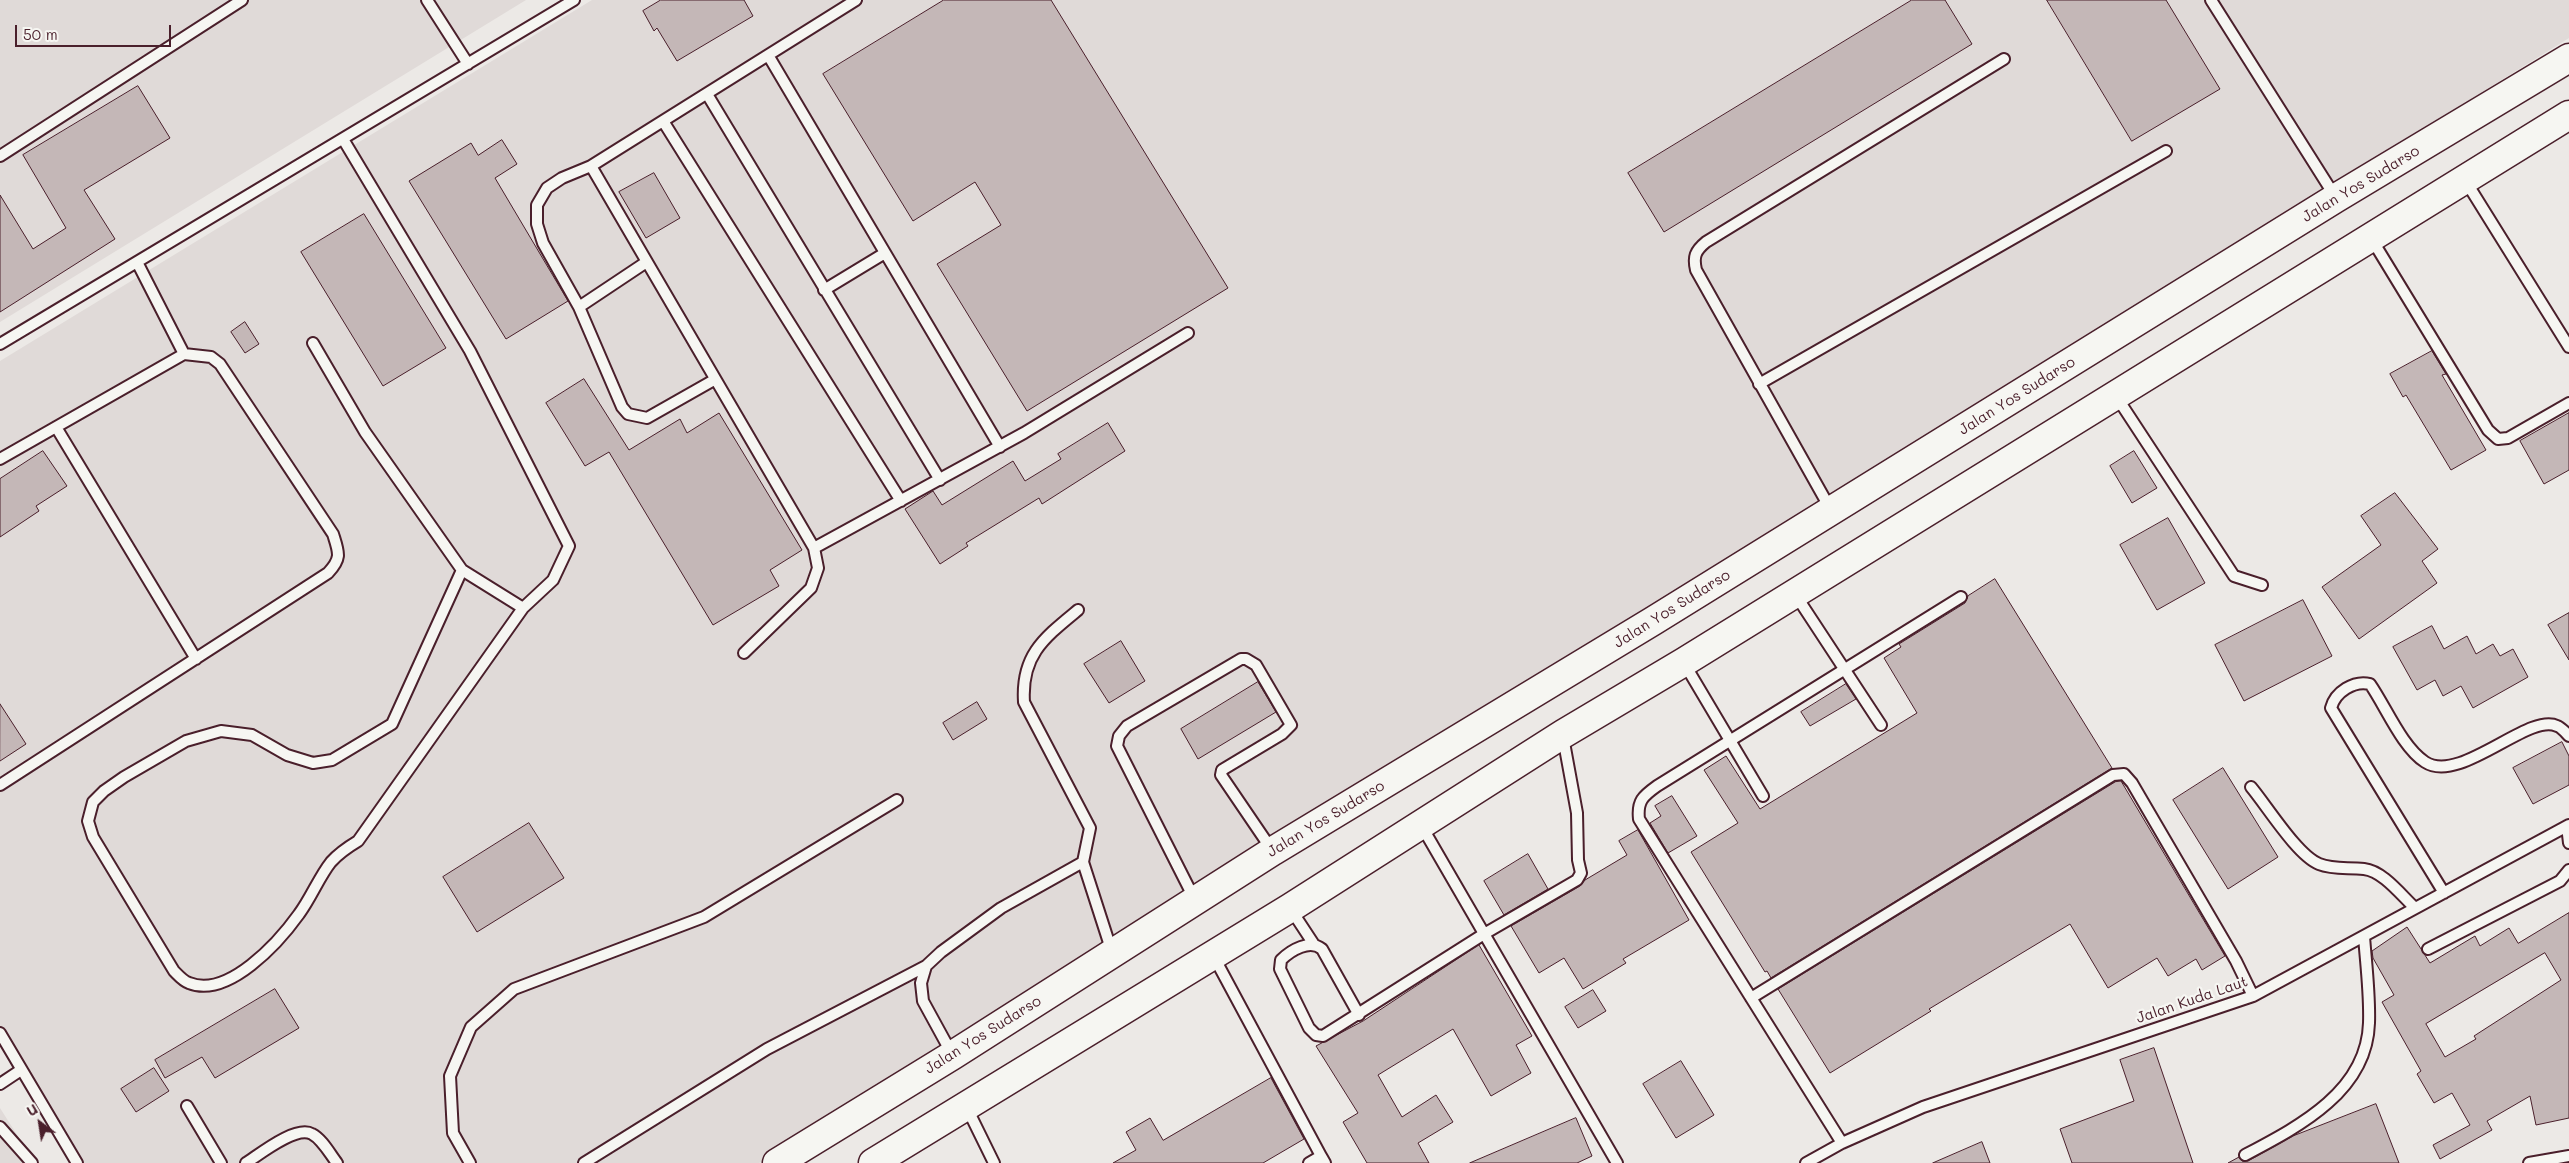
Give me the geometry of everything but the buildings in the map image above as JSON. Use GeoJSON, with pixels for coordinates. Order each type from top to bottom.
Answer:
{"type":"FeatureCollection","features":[{"type":"Feature","properties":{"kind":"main road","name":"Jalan Yos Sudarso"},"geometry":{"type":"LineString","coordinates":[[777,1163],[953,1055],[1273,851],[1832,511],[2336,198],[2569,58]]}},
{"type":"Feature","properties":{"kind":"main road"},"geometry":{"type":"LineString","coordinates":[[873,1163],[1290,908],[1563,734],[1795,594],[2569,115]]}},
{"type":"Feature","properties":{"kind":"lane"},"geometry":{"type":"LineString","coordinates":[[0,156],[242,0]]}},
{"type":"Feature","properties":{"kind":"lane"},"geometry":{"type":"LineString","coordinates":[[427,0],[468,64]]}},
{"type":"Feature","properties":{"kind":"lane"},"geometry":{"type":"LineString","coordinates":[[0,344],[574,0]]}},
{"type":"Feature","properties":{"kind":"lane"},"geometry":{"type":"LineString","coordinates":[[714,380],[648,418],[628,414],[622,406],[579,307],[543,243],[537,224],[537,205],[547,188],[562,178],[591,166],[856,0]]}},
{"type":"Feature","properties":{"kind":"lane"},"geometry":{"type":"LineString","coordinates":[[2211,0],[2336,198]]}},
{"type":"Feature","properties":{"kind":"lane"},"geometry":{"type":"LineString","coordinates":[[768,55],[1000,447]]}},
{"type":"Feature","properties":{"kind":"lane"},"geometry":{"type":"LineString","coordinates":[[1832,511],[1696,270],[1694,258],[1698,249],[2004,59]]}},
{"type":"Feature","properties":{"kind":"lane"},"geometry":{"type":"LineString","coordinates":[[707,94],[940,480]]}},
{"type":"Feature","properties":{"kind":"lane"},"geometry":{"type":"LineString","coordinates":[[663,121],[901,501]]}},
{"type":"Feature","properties":{"kind":"lane"},"geometry":{"type":"LineString","coordinates":[[344,139],[470,351],[569,546],[553,580],[523,608],[358,841],[330,863],[300,913],[271,948],[247,968],[226,980],[202,986],[187,983],[174,971],[92,837],[88,821],[92,802],[124,777],[186,741],[221,731],[252,735],[287,755],[313,763],[332,760],[392,724],[462,570]]}},
{"type":"Feature","properties":{"kind":"lane"},"geometry":{"type":"LineString","coordinates":[[1760,384],[2166,152]]}},
{"type":"Feature","properties":{"kind":"lane"},"geometry":{"type":"LineString","coordinates":[[591,166],[645,263],[814,548],[818,568],[811,588],[744,653]]}},
{"type":"Feature","properties":{"kind":"lane"},"geometry":{"type":"LineString","coordinates":[[2465,179],[2569,347]]}},
{"type":"Feature","properties":{"kind":"lane"},"geometry":{"type":"LineString","coordinates":[[2370,237],[2488,430],[2498,439],[2508,438],[2569,403]]}},
{"type":"Feature","properties":{"kind":"lane"},"geometry":{"type":"LineString","coordinates":[[824,290],[885,253]]}},
{"type":"Feature","properties":{"kind":"lane"},"geometry":{"type":"LineString","coordinates":[[137,262],[184,354]]}},
{"type":"Feature","properties":{"kind":"lane"},"geometry":{"type":"LineString","coordinates":[[579,307],[645,263]]}},
{"type":"Feature","properties":{"kind":"lane"},"geometry":{"type":"LineString","coordinates":[[814,548],[1000,447],[1188,333]]}},
{"type":"Feature","properties":{"kind":"lane"},"geometry":{"type":"LineString","coordinates":[[313,343],[365,432],[462,570],[523,608]]}},
{"type":"Feature","properties":{"kind":"lane"},"geometry":{"type":"LineString","coordinates":[[0,459],[184,354],[211,357],[220,364],[333,534],[338,550],[338,562],[328,573],[0,786]]}},
{"type":"Feature","properties":{"kind":"lane"},"geometry":{"type":"LineString","coordinates":[[2115,395],[2234,576],[2262,584]]}},
{"type":"Feature","properties":{"kind":"lane"},"geometry":{"type":"LineString","coordinates":[[56,427],[196,659]]}},
{"type":"Feature","properties":{"kind":"lane"},"geometry":{"type":"LineString","coordinates":[[1795,594],[1881,724]]}},
{"type":"Feature","properties":{"kind":"lane"},"geometry":{"type":"LineString","coordinates":[[1842,1144],[1639,819],[1638,806],[1642,797],[1961,597]]}},
{"type":"Feature","properties":{"kind":"lane"},"geometry":{"type":"LineString","coordinates":[[1078,610],[1050,633],[1032,655],[1023,681],[1024,702],[1090,828],[1083,862],[1113,952]]}},
{"type":"Feature","properties":{"kind":"lane"},"geometry":{"type":"LineString","coordinates":[[1196,901],[1117,746],[1119,736],[1127,726],[1241,659],[1246,659],[1256,665],[1291,725],[1282,734],[1222,770],[1221,775],[1273,851]]}},
{"type":"Feature","properties":{"kind":"lane"},"geometry":{"type":"LineString","coordinates":[[1684,662],[1763,796]]}},
{"type":"Feature","properties":{"kind":"lane"},"geometry":{"type":"LineString","coordinates":[[2444,893],[2331,708],[2333,700],[2349,687],[2361,682],[2370,684],[2412,751],[2426,763],[2440,768],[2456,764],[2532,728],[2547,724],[2558,726],[2569,736]]}},
{"type":"Feature","properties":{"kind":"lane"},"geometry":{"type":"LineString","coordinates":[[1313,943],[1283,958],[1280,969],[1310,1028],[1316,1035],[1323,1036],[1359,1015],[1484,934],[1576,880],[1581,873],[1578,860],[1577,813],[1563,734]]}},
{"type":"Feature","properties":{"kind":"lane"},"geometry":{"type":"LineString","coordinates":[[1751,998],[2113,775],[2124,774],[2132,783],[2236,961],[2253,996]]}},
{"type":"Feature","properties":{"kind":"lane"},"geometry":{"type":"LineString","coordinates":[[2251,786],[2305,856],[2318,864],[2335,869],[2364,869],[2375,872],[2415,908]]}},
{"type":"Feature","properties":{"kind":"lane"},"geometry":{"type":"LineString","coordinates":[[470,1163],[453,1133],[450,1076],[471,1027],[514,989],[704,917],[898,800]]}},
{"type":"Feature","properties":{"kind":"lane"},"geometry":{"type":"LineString","coordinates":[[1421,824],[1618,1163]]}},
{"type":"Feature","properties":{"kind":"lane"},"geometry":{"type":"LineString","coordinates":[[2568,826],[2569,843]]}},
{"type":"Feature","properties":{"kind":"lane","name":"Jalan Kuda Laut"},"geometry":{"type":"LineString","coordinates":[[1806,1163],[1842,1144],[1923,1107],[2253,996],[2568,826]]}},
{"type":"Feature","properties":{"kind":"lane"},"geometry":{"type":"LineString","coordinates":[[584,1163],[767,1049],[926,966],[940,952],[1000,908],[1083,862]]}},
{"type":"Feature","properties":{"kind":"lane"},"geometry":{"type":"LineString","coordinates":[[2428,949],[2560,881],[2569,870]]}},
{"type":"Feature","properties":{"kind":"lane"},"geometry":{"type":"LineString","coordinates":[[1290,908],[1313,943],[1322,949],[1359,1015]]}},
{"type":"Feature","properties":{"kind":"lane"},"geometry":{"type":"LineString","coordinates":[[2245,1155],[2293,1130],[2333,1100],[2351,1076],[2364,1052],[2370,1024],[2364,936]]}},
{"type":"Feature","properties":{"kind":"lane"},"geometry":{"type":"LineString","coordinates":[[1212,954],[1323,1160],[1309,1163]]}},
{"type":"Feature","properties":{"kind":"lane"},"geometry":{"type":"LineString","coordinates":[[926,966],[921,983],[923,1001],[953,1055]]}},
{"type":"Feature","properties":{"kind":"lane"},"geometry":{"type":"LineString","coordinates":[[0,1033],[78,1163]]}},
{"type":"Feature","properties":{"kind":"lane"},"geometry":{"type":"LineString","coordinates":[[0,1084],[21,1070]]}},
{"type":"Feature","properties":{"kind":"lane"},"geometry":{"type":"LineString","coordinates":[[966,1105],[994,1163]]}},
{"type":"Feature","properties":{"kind":"lane"},"geometry":{"type":"LineString","coordinates":[[187,1106],[221,1163]]}},
{"type":"Feature","properties":{"kind":"lane"},"geometry":{"type":"LineString","coordinates":[[0,1127],[32,1163]]}},
{"type":"Feature","properties":{"kind":"lane"},"geometry":{"type":"LineString","coordinates":[[246,1163],[292,1134],[301,1132],[310,1132],[316,1137],[337,1163]]}},
{"type":"Feature","properties":{"kind":"lane"},"geometry":{"type":"LineString","coordinates":[[2529,1163],[2569,1156]]}},
{"type":"Feature","properties":{"kind":"shaded area"},"geometry":{"type":"Polygon","coordinates":[[[0,0],[526,0],[0,322],[0,0]]]}},
{"type":"Feature","properties":{"kind":"shaded area"},"geometry":{"type":"Polygon","coordinates":[[[592,0],[2569,0],[2569,38],[759,1163],[75,1163],[0,1044],[0,361],[592,0]]]}},
{"type":"Feature","properties":{"kind":"shaded area"},"geometry":{"type":"Polygon","coordinates":[[[0,1108],[35,1163],[0,1163],[0,1108]]]}}]}
